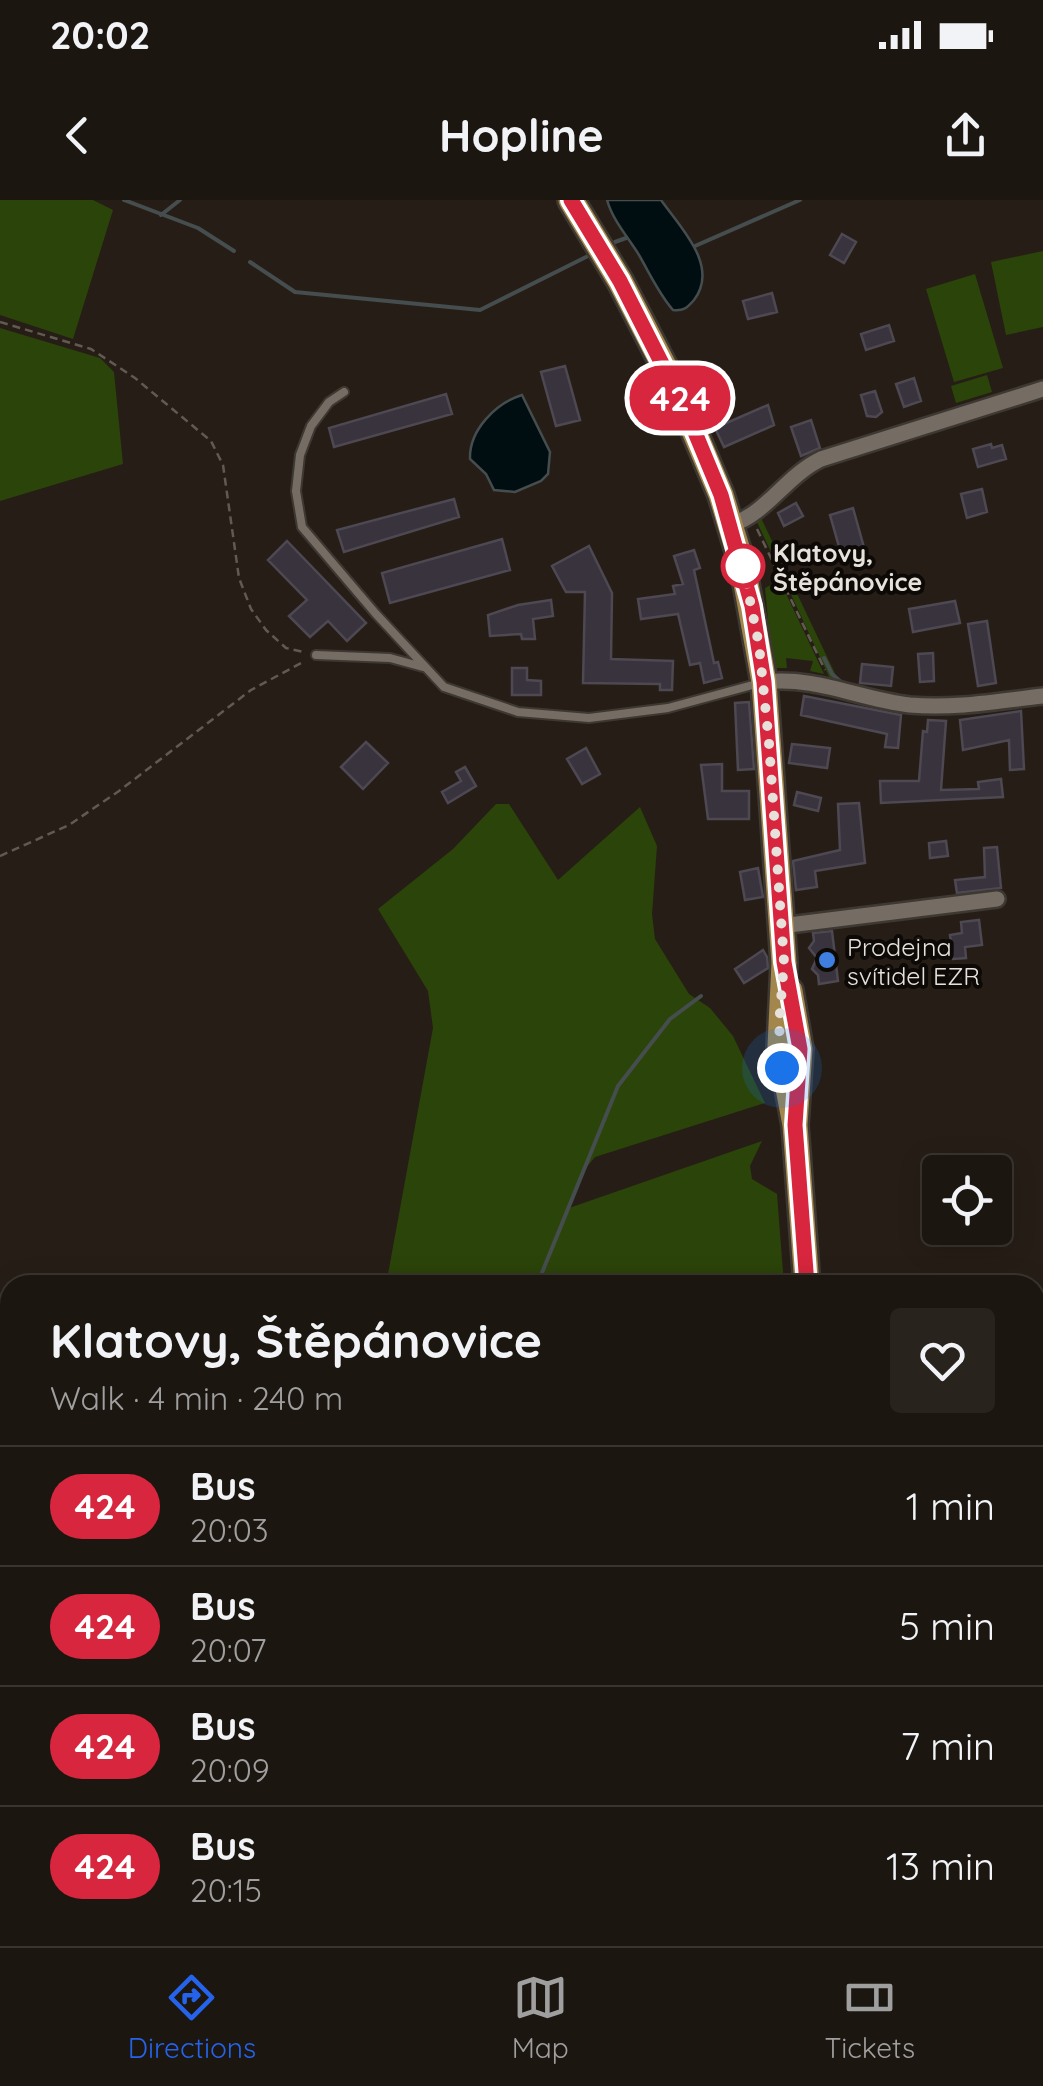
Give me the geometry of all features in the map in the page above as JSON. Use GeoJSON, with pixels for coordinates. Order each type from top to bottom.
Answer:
{"type":"FeatureCollection","features":[{"type":"Feature","properties":{"kind":"main road"},"geometry":{"type":"LineString","coordinates":[[571,200],[620,281],[666,370],[717,485],[741,521],[764,682],[784,962],[780,1046],[795,1125],[805,1275]]}},
{"type":"Feature","properties":{"kind":"street"},"geometry":{"type":"LineString","coordinates":[[741,521],[789,478],[821,459],[1043,389]]}},
{"type":"Feature","properties":{"kind":"street"},"geometry":{"type":"LineString","coordinates":[[764,682],[798,679],[881,700],[938,706],[1043,696]]}},
{"type":"Feature","properties":{"kind":"street"},"geometry":{"type":"LineString","coordinates":[[781,926],[997,899]]}},
{"type":"Feature","properties":{"kind":"lane"},"geometry":{"type":"LineString","coordinates":[[344,392],[328,402],[311,426],[300,455],[296,491],[302,527],[444,687],[479,701],[554,717],[589,718],[668,708],[764,682]]}},
{"type":"Feature","properties":{"kind":"lane"},"geometry":{"type":"LineString","coordinates":[[316,655],[390,658],[428,668]]}},
{"type":"Feature","properties":{"kind":"path"},"geometry":{"type":"LineString","coordinates":[[0,322],[91,349],[134,378],[210,440],[223,465],[239,578],[251,609],[286,648],[316,655]]}},
{"type":"Feature","properties":{"kind":"path"},"geometry":{"type":"LineString","coordinates":[[741,521],[769,552],[829,678],[826,686]]}},
{"type":"Feature","properties":{"kind":"path"},"geometry":{"type":"LineString","coordinates":[[757,559],[769,552]]}},
{"type":"Feature","properties":{"kind":"path"},"geometry":{"type":"LineString","coordinates":[[0,856],[69,825],[250,690],[316,655]]}},
{"type":"Feature","properties":{"kind":"path"},"geometry":{"type":"LineString","coordinates":[[0,849],[10,851]]}},
{"type":"Feature","properties":{"kind":"green space"},"geometry":{"type":"Polygon","coordinates":[[[0,200],[93,200],[113,210],[73,339],[0,315],[0,200]]]}},
{"type":"Feature","properties":{"kind":"green space"},"geometry":{"type":"Polygon","coordinates":[[[1043,251],[1043,327],[1006,335],[991,262],[1043,251]]]}},
{"type":"Feature","properties":{"kind":"green space"},"geometry":{"type":"Polygon","coordinates":[[[975,274],[1003,368],[954,382],[926,289],[975,274]]]}},
{"type":"Feature","properties":{"kind":"green space"},"geometry":{"type":"Polygon","coordinates":[[[0,328],[100,358],[114,372],[123,464],[0,501],[0,328]]]}},
{"type":"Feature","properties":{"kind":"green space"},"geometry":{"type":"Polygon","coordinates":[[[987,375],[992,392],[956,403],[951,386],[987,375]]]}},
{"type":"Feature","properties":{"kind":"green space"},"geometry":{"type":"Polygon","coordinates":[[[761,518],[840,684],[831,681],[783,577],[783,568],[779,569],[757,522],[761,518]]]}},
{"type":"Feature","properties":{"kind":"green space"},"geometry":{"type":"Polygon","coordinates":[[[780,581],[824,674],[810,671],[813,661],[786,658],[787,668],[776,668],[765,588],[771,585],[774,591],[779,589],[780,581]]]}},
{"type":"Feature","properties":{"kind":"green space"},"geometry":{"type":"Polygon","coordinates":[[[496,804],[509,804],[558,880],[640,807],[657,846],[652,914],[655,939],[689,994],[710,1008],[733,1036],[765,1103],[595,1157],[586,1168],[569,1208],[762,1141],[750,1166],[752,1179],[777,1194],[783,1275],[388,1275],[433,1028],[428,991],[378,909],[453,849],[496,804]]]}},
{"type":"Feature","properties":{"kind":"shaded area"},"geometry":{"type":"Polygon","coordinates":[[[607,200],[661,200],[678,222],[694,247],[702,274],[701,287],[687,307],[673,310],[668,304],[607,200]]]}},
{"type":"Feature","properties":{"kind":"shaded area"},"geometry":{"type":"Polygon","coordinates":[[[522,395],[550,452],[548,474],[515,492],[494,490],[486,474],[470,459],[471,448],[486,419],[503,404],[522,395]]]}},
{"type":"Feature","properties":{"kind":"building"},"geometry":{"type":"Polygon","coordinates":[[[842,234],[856,242],[844,263],[830,255],[842,234]]]}},
{"type":"Feature","properties":{"kind":"building"},"geometry":{"type":"Polygon","coordinates":[[[772,293],[777,312],[748,319],[743,301],[772,293]]]}},
{"type":"Feature","properties":{"kind":"building"},"geometry":{"type":"Polygon","coordinates":[[[889,325],[894,341],[866,350],[861,334],[889,325]]]}},
{"type":"Feature","properties":{"kind":"building"},"geometry":{"type":"Polygon","coordinates":[[[565,366],[580,420],[556,426],[541,372],[565,366]]]}},
{"type":"Feature","properties":{"kind":"building"},"geometry":{"type":"Polygon","coordinates":[[[716,374],[726,402],[709,409],[698,381],[716,374]]]}},
{"type":"Feature","properties":{"kind":"building"},"geometry":{"type":"Polygon","coordinates":[[[914,378],[921,401],[904,407],[896,384],[914,378]]]}},
{"type":"Feature","properties":{"kind":"building"},"geometry":{"type":"Polygon","coordinates":[[[875,391],[882,412],[876,417],[867,416],[861,395],[875,391]]]}},
{"type":"Feature","properties":{"kind":"building"},"geometry":{"type":"Polygon","coordinates":[[[446,394],[452,414],[334,447],[329,428],[446,394]]]}},
{"type":"Feature","properties":{"kind":"building"},"geometry":{"type":"Polygon","coordinates":[[[768,405],[774,425],[724,447],[715,428],[768,405]]]}},
{"type":"Feature","properties":{"kind":"building"},"geometry":{"type":"Polygon","coordinates":[[[811,420],[820,448],[801,456],[791,427],[811,420]]]}},
{"type":"Feature","properties":{"kind":"building"},"geometry":{"type":"Polygon","coordinates":[[[991,444],[992,448],[1002,445],[1006,459],[978,467],[973,449],[991,444]]]}},
{"type":"Feature","properties":{"kind":"building"},"geometry":{"type":"Polygon","coordinates":[[[982,489],[987,512],[967,518],[961,494],[982,489]]]}},
{"type":"Feature","properties":{"kind":"building"},"geometry":{"type":"Polygon","coordinates":[[[454,499],[459,517],[344,552],[337,530],[454,499]]]}},
{"type":"Feature","properties":{"kind":"building"},"geometry":{"type":"Polygon","coordinates":[[[796,503],[803,516],[784,526],[778,513],[796,503]]]}},
{"type":"Feature","properties":{"kind":"building"},"geometry":{"type":"Polygon","coordinates":[[[853,508],[865,551],[842,557],[830,515],[853,508]]]}},
{"type":"Feature","properties":{"kind":"building"},"geometry":{"type":"Polygon","coordinates":[[[502,539],[510,570],[390,603],[382,573],[502,539]]]}},
{"type":"Feature","properties":{"kind":"building"},"geometry":{"type":"Polygon","coordinates":[[[287,541],[366,623],[347,641],[328,621],[310,637],[289,616],[307,600],[268,560],[287,541]]]}},
{"type":"Feature","properties":{"kind":"building"},"geometry":{"type":"Polygon","coordinates":[[[589,546],[612,593],[611,659],[673,661],[672,690],[660,690],[660,684],[583,683],[585,592],[566,592],[552,566],[589,546]]]}},
{"type":"Feature","properties":{"kind":"building"},"geometry":{"type":"Polygon","coordinates":[[[694,550],[700,568],[694,570],[714,663],[718,662],[722,678],[704,683],[700,663],[690,665],[678,614],[641,619],[638,599],[675,594],[673,586],[683,584],[674,556],[694,550]]]}},
{"type":"Feature","properties":{"kind":"building"},"geometry":{"type":"Polygon","coordinates":[[[551,600],[553,616],[533,619],[535,639],[522,639],[521,634],[490,636],[488,615],[551,600]]]}},
{"type":"Feature","properties":{"kind":"building"},"geometry":{"type":"Polygon","coordinates":[[[955,601],[960,623],[913,632],[909,609],[955,601]]]}},
{"type":"Feature","properties":{"kind":"building"},"geometry":{"type":"Polygon","coordinates":[[[987,621],[996,683],[978,686],[968,624],[987,621]]]}},
{"type":"Feature","properties":{"kind":"building"},"geometry":{"type":"Polygon","coordinates":[[[933,653],[934,681],[920,682],[918,654],[933,653]]]}},
{"type":"Feature","properties":{"kind":"building"},"geometry":{"type":"Polygon","coordinates":[[[862,664],[893,667],[891,686],[860,683],[862,664]]]}},
{"type":"Feature","properties":{"kind":"building"},"geometry":{"type":"Polygon","coordinates":[[[512,668],[527,668],[527,680],[541,681],[541,695],[512,695],[512,668]]]}},
{"type":"Feature","properties":{"kind":"building"},"geometry":{"type":"Polygon","coordinates":[[[804,696],[901,715],[898,748],[885,747],[887,734],[801,715],[804,696]]]}},
{"type":"Feature","properties":{"kind":"building"},"geometry":{"type":"Polygon","coordinates":[[[749,702],[754,769],[738,770],[735,703],[749,702]]]}},
{"type":"Feature","properties":{"kind":"building"},"geometry":{"type":"Polygon","coordinates":[[[1021,711],[1024,769],[1010,770],[1009,740],[963,750],[960,720],[1021,711]]]}},
{"type":"Feature","properties":{"kind":"building"},"geometry":{"type":"Polygon","coordinates":[[[928,720],[946,721],[941,790],[979,789],[978,782],[1001,779],[1003,797],[881,803],[880,781],[919,781],[923,731],[927,732],[928,720]]]}},
{"type":"Feature","properties":{"kind":"building"},"geometry":{"type":"Polygon","coordinates":[[[366,742],[388,763],[363,789],[341,767],[366,742]]]}},
{"type":"Feature","properties":{"kind":"building"},"geometry":{"type":"Polygon","coordinates":[[[792,744],[830,748],[827,768],[789,763],[792,744]]]}},
{"type":"Feature","properties":{"kind":"building"},"geometry":{"type":"Polygon","coordinates":[[[586,748],[600,774],[582,784],[567,759],[586,748]]]}},
{"type":"Feature","properties":{"kind":"building"},"geometry":{"type":"Polygon","coordinates":[[[722,764],[722,791],[749,791],[749,819],[708,819],[701,765],[722,764]]]}},
{"type":"Feature","properties":{"kind":"building"},"geometry":{"type":"Polygon","coordinates":[[[465,767],[476,786],[448,803],[442,792],[461,781],[456,772],[465,767]]]}},
{"type":"Feature","properties":{"kind":"building"},"geometry":{"type":"Polygon","coordinates":[[[797,792],[821,798],[818,811],[794,805],[797,792]]]}},
{"type":"Feature","properties":{"kind":"building"},"geometry":{"type":"Polygon","coordinates":[[[859,803],[865,863],[815,871],[817,887],[796,890],[793,861],[840,850],[838,804],[859,803]]]}},
{"type":"Feature","properties":{"kind":"building"},"geometry":{"type":"Polygon","coordinates":[[[946,841],[948,856],[930,858],[929,843],[946,841]]]}},
{"type":"Feature","properties":{"kind":"building"},"geometry":{"type":"Polygon","coordinates":[[[997,847],[1001,888],[957,893],[955,880],[985,877],[984,848],[997,847]]]}},
{"type":"Feature","properties":{"kind":"building"},"geometry":{"type":"Polygon","coordinates":[[[758,868],[763,897],[745,900],[740,872],[758,868]]]}},
{"type":"Feature","properties":{"kind":"building"},"geometry":{"type":"Polygon","coordinates":[[[979,920],[982,945],[965,947],[966,958],[953,959],[950,935],[962,933],[961,922],[979,920]]]}},
{"type":"Feature","properties":{"kind":"building"},"geometry":{"type":"Polygon","coordinates":[[[832,931],[838,981],[819,984],[812,969],[817,958],[809,948],[814,941],[813,933],[832,931]]]}},
{"type":"Feature","properties":{"kind":"building"},"geometry":{"type":"Polygon","coordinates":[[[763,950],[768,968],[744,983],[735,969],[763,950]]]}},
{"type":"Feature","properties":{"kind":"waterway"},"geometry":{"type":"LineString","coordinates":[[124,200],[198,228],[234,251]]}},
{"type":"Feature","properties":{"kind":"waterway"},"geometry":{"type":"LineString","coordinates":[[161,215],[180,200]]}},
{"type":"Feature","properties":{"kind":"waterway"},"geometry":{"type":"LineString","coordinates":[[695,246],[800,200]]}},
{"type":"Feature","properties":{"kind":"waterway"},"geometry":{"type":"LineString","coordinates":[[615,242],[626,238]]}},
{"type":"Feature","properties":{"kind":"waterway"},"geometry":{"type":"LineString","coordinates":[[250,262],[295,292],[480,310],[588,256]]}},
{"type":"Feature","properties":{"kind":"waterway"},"geometry":{"type":"LineString","coordinates":[[824,658],[841,682]]}},
{"type":"Feature","properties":{"kind":"waterway"},"geometry":{"type":"LineString","coordinates":[[541,1275],[618,1086],[670,1019],[701,996]]}},
{"type":"Feature","properties":{"kind":"bus line","name":"424"},"geometry":{"type":"LineString","coordinates":[[571,200],[656,348],[705,453],[752,606],[764,682],[784,962],[800,1049],[795,1125],[806,1275]]}},
{"type":"Feature","properties":{"kind":"place","name":"Klatovy, Štěpánovice"},"geometry":{"type":"Point","coordinates":[743,566]}},
{"type":"Feature","properties":{"kind":"place","name":"Prodejna svítidel EZR"},"geometry":{"type":"Point","coordinates":[827,960]}},
{"type":"Feature","properties":{"kind":"route"},"geometry":{"type":"LineString","coordinates":[[743,566],[759,645],[769,743],[784,962],[779,1025],[782,1068]]}}]}
